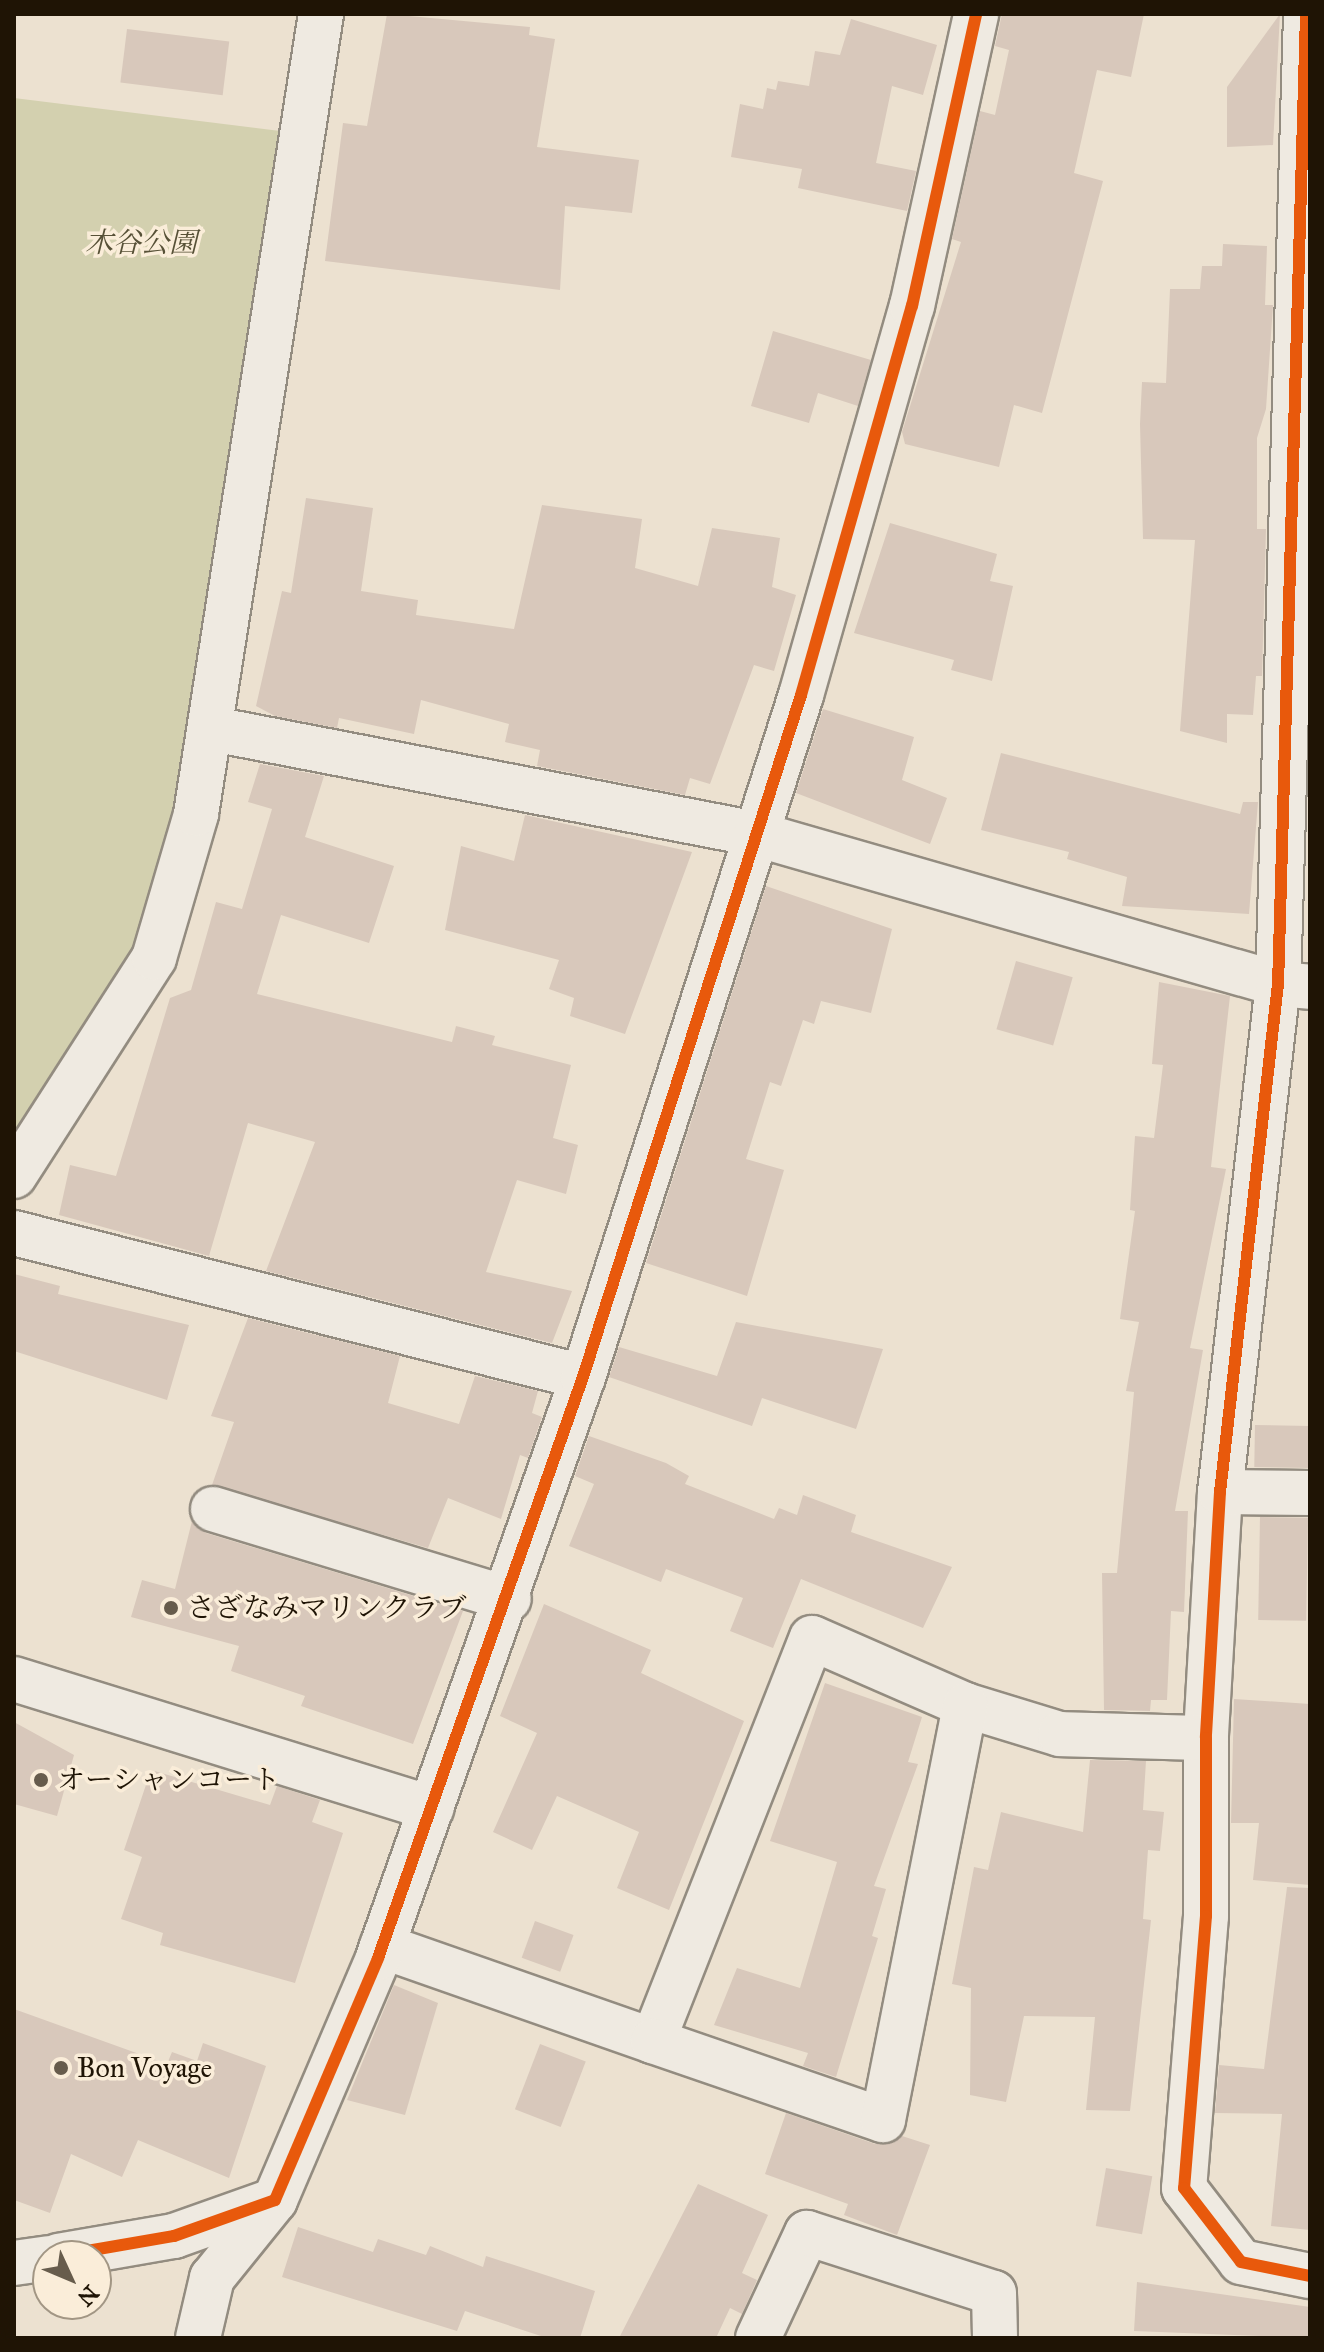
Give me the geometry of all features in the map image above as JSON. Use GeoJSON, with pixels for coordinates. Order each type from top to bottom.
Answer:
{"type":"FeatureCollection","features":[{"type":"Feature","properties":{"kind":"street"},"geometry":{"type":"LineString","coordinates":[[14,1176],[154,958],[213,729],[257,397],[321,14]]}},
{"type":"Feature","properties":{"kind":"street"},"geometry":{"type":"LineString","coordinates":[[198,2338],[212,2278],[275,2200],[382,1946],[509,1599],[756,834],[912,306],[976,14]]}},
{"type":"Feature","properties":{"kind":"street"},"geometry":{"type":"LineString","coordinates":[[1306,14],[1294,986],[1220,1492],[1206,1738],[1206,1916],[1184,2188],[1241,2262],[1310,2276]]}},
{"type":"Feature","properties":{"kind":"street"},"geometry":{"type":"LineString","coordinates":[[213,729],[756,834],[1294,986]]}},
{"type":"Feature","properties":{"kind":"street"},"geometry":{"type":"LineString","coordinates":[[14,1233],[583,1377]]}},
{"type":"Feature","properties":{"kind":"street"},"geometry":{"type":"LineString","coordinates":[[1220,1492],[1310,1493]]}},
{"type":"Feature","properties":{"kind":"street"},"geometry":{"type":"LineString","coordinates":[[213,1509],[509,1599]]}},
{"type":"Feature","properties":{"kind":"street"},"geometry":{"type":"LineString","coordinates":[[653,2041],[812,1638],[965,1705],[1060,1734],[1206,1738]]}},
{"type":"Feature","properties":{"kind":"street"},"geometry":{"type":"LineString","coordinates":[[14,1679],[432,1808]]}},
{"type":"Feature","properties":{"kind":"street"},"geometry":{"type":"LineString","coordinates":[[382,1946],[883,2120],[965,1705]]}},
{"type":"Feature","properties":{"kind":"street"},"geometry":{"type":"LineString","coordinates":[[112,2247],[174,2236],[275,2200]]}},
{"type":"Feature","properties":{"kind":"street"},"geometry":{"type":"LineString","coordinates":[[758,2338],[807,2233],[994,2293],[995,2338]]}},
{"type":"Feature","properties":{"kind":"street"},"geometry":{"type":"LineString","coordinates":[[174,2236],[212,2278]]}},
{"type":"Feature","properties":{"kind":"green space","name":"木谷公園"},"geometry":{"type":"Polygon","coordinates":[[[14,98],[288,132],[155,936],[14,1147],[14,98]]]}},
{"type":"Feature","properties":{"kind":"building"},"geometry":{"type":"Polygon","coordinates":[[[387,14],[530,27],[529,35],[555,39],[537,147],[639,160],[632,213],[565,206],[560,290],[325,261],[343,123],[367,126],[387,14]]]}},
{"type":"Feature","properties":{"kind":"building"},"geometry":{"type":"Polygon","coordinates":[[[1002,14],[1144,14],[1131,77],[1097,70],[1074,173],[1103,181],[1042,413],[1014,405],[999,467],[905,444],[902,432],[961,242],[952,239],[980,111],[995,115],[1009,50],[995,46],[1002,14]]]}},
{"type":"Feature","properties":{"kind":"building"},"geometry":{"type":"Polygon","coordinates":[[[1280,14],[1273,145],[1227,147],[1227,87],[1280,14]]]}},
{"type":"Feature","properties":{"kind":"building"},"geometry":{"type":"Polygon","coordinates":[[[851,19],[937,45],[923,95],[892,86],[876,163],[916,171],[907,211],[798,188],[802,169],[731,157],[740,104],[763,109],[767,88],[776,90],[778,81],[809,86],[815,51],[840,55],[851,19]]]}},
{"type":"Feature","properties":{"kind":"building"},"geometry":{"type":"Polygon","coordinates":[[[127,29],[229,42],[223,95],[120,83],[127,29]]]}},
{"type":"Feature","properties":{"kind":"building"},"geometry":{"type":"Polygon","coordinates":[[[1223,244],[1267,246],[1265,305],[1273,305],[1266,409],[1257,438],[1257,529],[1266,529],[1262,676],[1256,676],[1253,715],[1227,714],[1227,743],[1180,731],[1195,540],[1143,539],[1140,424],[1142,382],[1166,383],[1170,289],[1200,289],[1202,266],[1222,266],[1223,244]]]}},
{"type":"Feature","properties":{"kind":"building"},"geometry":{"type":"Polygon","coordinates":[[[773,331],[871,360],[858,406],[818,393],[809,423],[751,406],[773,331]]]}},
{"type":"Feature","properties":{"kind":"building"},"geometry":{"type":"Polygon","coordinates":[[[306,498],[373,508],[361,591],[418,600],[416,615],[514,629],[542,505],[642,519],[635,568],[698,586],[712,528],[780,538],[772,587],[796,595],[774,671],[754,665],[710,784],[690,778],[685,795],[537,766],[540,750],[505,742],[509,724],[421,700],[414,734],[339,718],[337,728],[275,716],[256,706],[282,591],[291,593],[306,498]]]}},
{"type":"Feature","properties":{"kind":"building"},"geometry":{"type":"Polygon","coordinates":[[[890,523],[997,554],[990,581],[1013,586],[992,681],[951,670],[954,660],[854,633],[890,523]]]}},
{"type":"Feature","properties":{"kind":"building"},"geometry":{"type":"Polygon","coordinates":[[[823,709],[914,737],[902,780],[947,798],[930,844],[796,793],[823,709]]]}},
{"type":"Feature","properties":{"kind":"building"},"geometry":{"type":"Polygon","coordinates":[[[1001,753],[1240,814],[1243,802],[1258,802],[1249,914],[1122,906],[1127,877],[1067,859],[1069,852],[981,830],[1001,753]]]}},
{"type":"Feature","properties":{"kind":"building"},"geometry":{"type":"Polygon","coordinates":[[[260,764],[324,776],[305,837],[394,866],[369,943],[281,915],[257,994],[452,1042],[456,1026],[495,1036],[492,1045],[571,1065],[553,1138],[578,1145],[566,1194],[517,1180],[486,1272],[572,1291],[552,1343],[266,1271],[315,1142],[248,1123],[209,1256],[59,1215],[70,1165],[116,1176],[170,998],[191,990],[216,902],[242,909],[272,809],[248,802],[260,764]]]}},
{"type":"Feature","properties":{"kind":"building"},"geometry":{"type":"Polygon","coordinates":[[[525,815],[692,852],[625,1034],[570,1016],[574,998],[549,989],[559,960],[445,930],[461,846],[514,861],[525,815]]]}},
{"type":"Feature","properties":{"kind":"building"},"geometry":{"type":"Polygon","coordinates":[[[766,886],[892,929],[871,1013],[821,1001],[814,1024],[803,1020],[781,1086],[770,1082],[746,1159],[784,1170],[747,1296],[646,1263],[766,886]]]}},
{"type":"Feature","properties":{"kind":"building"},"geometry":{"type":"Polygon","coordinates":[[[1016,961],[1073,977],[1053,1046],[996,1029],[1016,961]]]}},
{"type":"Feature","properties":{"kind":"building"},"geometry":{"type":"Polygon","coordinates":[[[1159,982],[1230,996],[1211,1167],[1226,1169],[1190,1348],[1203,1350],[1175,1511],[1188,1511],[1184,1612],[1171,1611],[1167,1700],[1151,1700],[1150,1711],[1104,1710],[1102,1573],[1117,1573],[1134,1392],[1126,1391],[1139,1322],[1120,1319],[1135,1211],[1130,1210],[1135,1136],[1154,1138],[1163,1065],[1152,1064],[1159,982]]]}},
{"type":"Feature","properties":{"kind":"building"},"geometry":{"type":"Polygon","coordinates":[[[14,1274],[60,1286],[58,1294],[189,1325],[167,1400],[14,1351],[14,1274]]]}},
{"type":"Feature","properties":{"kind":"building"},"geometry":{"type":"Polygon","coordinates":[[[248,1318],[400,1356],[388,1403],[459,1424],[475,1376],[538,1391],[532,1413],[542,1417],[528,1458],[520,1455],[501,1519],[448,1498],[428,1548],[212,1485],[234,1422],[211,1416],[248,1318]]]}},
{"type":"Feature","properties":{"kind":"building"},"geometry":{"type":"Polygon","coordinates":[[[736,1322],[883,1349],[856,1429],[762,1398],[752,1426],[609,1377],[619,1347],[717,1376],[736,1322]]]}},
{"type":"Feature","properties":{"kind":"building"},"geometry":{"type":"Polygon","coordinates":[[[1255,1425],[1310,1426],[1309,1468],[1254,1467],[1255,1425]]]}},
{"type":"Feature","properties":{"kind":"building"},"geometry":{"type":"Polygon","coordinates":[[[589,1436],[666,1463],[689,1476],[685,1484],[774,1519],[779,1508],[797,1515],[803,1495],[856,1515],[851,1532],[952,1567],[923,1628],[801,1579],[773,1648],[730,1631],[743,1598],[666,1569],[661,1582],[569,1546],[594,1484],[575,1476],[589,1436]]]}},
{"type":"Feature","properties":{"kind":"building"},"geometry":{"type":"Polygon","coordinates":[[[1260,1517],[1308,1518],[1306,1621],[1258,1620],[1260,1517]]]}},
{"type":"Feature","properties":{"kind":"building"},"geometry":{"type":"Polygon","coordinates":[[[192,1521],[206,1533],[463,1611],[413,1744],[301,1706],[305,1696],[231,1671],[239,1646],[131,1617],[142,1580],[175,1589],[192,1521]]]}},
{"type":"Feature","properties":{"kind":"building"},"geometry":{"type":"Polygon","coordinates":[[[544,1604],[651,1650],[641,1673],[744,1721],[669,1910],[617,1888],[639,1832],[557,1796],[532,1850],[493,1832],[537,1733],[500,1716],[544,1604]]]}},
{"type":"Feature","properties":{"kind":"building"},"geometry":{"type":"Polygon","coordinates":[[[825,1683],[922,1717],[908,1762],[918,1764],[874,1886],[886,1889],[872,1936],[878,1938],[836,2077],[803,2066],[808,2053],[714,2025],[737,1968],[800,1988],[837,1862],[770,1841],[825,1683]]]}},
{"type":"Feature","properties":{"kind":"building"},"geometry":{"type":"Polygon","coordinates":[[[1234,1699],[1310,1704],[1310,1885],[1253,1880],[1259,1823],[1231,1823],[1234,1699]]]}},
{"type":"Feature","properties":{"kind":"building","name":"オーシャンコート"},"geometry":{"type":"Polygon","coordinates":[[[14,1722],[74,1755],[57,1816],[14,1804],[14,1722]]]}},
{"type":"Feature","properties":{"kind":"building"},"geometry":{"type":"Polygon","coordinates":[[[1090,1760],[1146,1761],[1143,1810],[1164,1812],[1160,1851],[1148,1850],[1143,1919],[1151,1920],[1130,2111],[1086,2110],[1095,2017],[1024,2016],[1006,2102],[970,2095],[971,1988],[952,1984],[974,1867],[988,1870],[1001,1812],[1083,1832],[1090,1760]]]}},
{"type":"Feature","properties":{"kind":"building"},"geometry":{"type":"Polygon","coordinates":[[[151,1770],[270,1805],[277,1786],[320,1800],[312,1822],[343,1833],[295,1983],[160,1945],[163,1933],[121,1919],[142,1857],[124,1850],[151,1770]]]}},
{"type":"Feature","properties":{"kind":"building"},"geometry":{"type":"Polygon","coordinates":[[[1287,1887],[1310,1888],[1310,2230],[1271,2226],[1282,2114],[1215,2113],[1219,2065],[1264,2069],[1287,1887]]]}},
{"type":"Feature","properties":{"kind":"building"},"geometry":{"type":"Polygon","coordinates":[[[535,1921],[574,1935],[560,1972],[522,1958],[535,1921]]]}},
{"type":"Feature","properties":{"kind":"building"},"geometry":{"type":"Polygon","coordinates":[[[394,1985],[438,2003],[405,2115],[347,2100],[394,1985]]]}},
{"type":"Feature","properties":{"kind":"building"},"geometry":{"type":"Polygon","coordinates":[[[14,2009],[167,2064],[172,2052],[197,2061],[203,2043],[266,2066],[229,2178],[138,2140],[122,2177],[71,2154],[50,2213],[14,2200],[14,2009]]]}},
{"type":"Feature","properties":{"kind":"building"},"geometry":{"type":"Polygon","coordinates":[[[540,2044],[586,2062],[561,2127],[515,2109],[540,2044]]]}},
{"type":"Feature","properties":{"kind":"building"},"geometry":{"type":"Polygon","coordinates":[[[786,2113],[875,2144],[902,2136],[930,2145],[897,2235],[844,2215],[848,2204],[765,2174],[786,2113]]]}},
{"type":"Feature","properties":{"kind":"building"},"geometry":{"type":"Polygon","coordinates":[[[1106,2168],[1152,2176],[1142,2234],[1096,2226],[1106,2168]]]}},
{"type":"Feature","properties":{"kind":"building"},"geometry":{"type":"Polygon","coordinates":[[[698,2184],[768,2215],[742,2273],[757,2280],[742,2314],[730,2308],[716,2338],[619,2338],[698,2184]]]}},
{"type":"Feature","properties":{"kind":"building"},"geometry":{"type":"Polygon","coordinates":[[[298,2227],[373,2252],[378,2239],[426,2255],[430,2246],[483,2267],[486,2256],[595,2291],[580,2338],[547,2338],[465,2311],[457,2331],[282,2277],[298,2227]]]}},
{"type":"Feature","properties":{"kind":"building"},"geometry":{"type":"Polygon","coordinates":[[[1137,2282],[1310,2307],[1310,2338],[1134,2331],[1137,2282]]]}},
{"type":"Feature","properties":{"kind":"cycle path"},"geometry":{"type":"LineString","coordinates":[[112,2247],[174,2236],[275,2200],[378,1958],[583,1377],[801,695],[912,306],[976,14]]}},
{"type":"Feature","properties":{"kind":"cycle path"},"geometry":{"type":"LineString","coordinates":[[1306,14],[1278,984],[1220,1492],[1206,1738],[1206,1916],[1184,2188],[1241,2262],[1310,2276]]}},
{"type":"Feature","properties":{"kind":"place","name":"さざなみマリンクラブ"},"geometry":{"type":"Point","coordinates":[171,1608]}},
{"type":"Feature","properties":{"kind":"place","name":"オーシャンコート"},"geometry":{"type":"Point","coordinates":[41,1780]}},
{"type":"Feature","properties":{"kind":"place","name":"Bon Voyage"},"geometry":{"type":"Point","coordinates":[61,2068]}}]}
